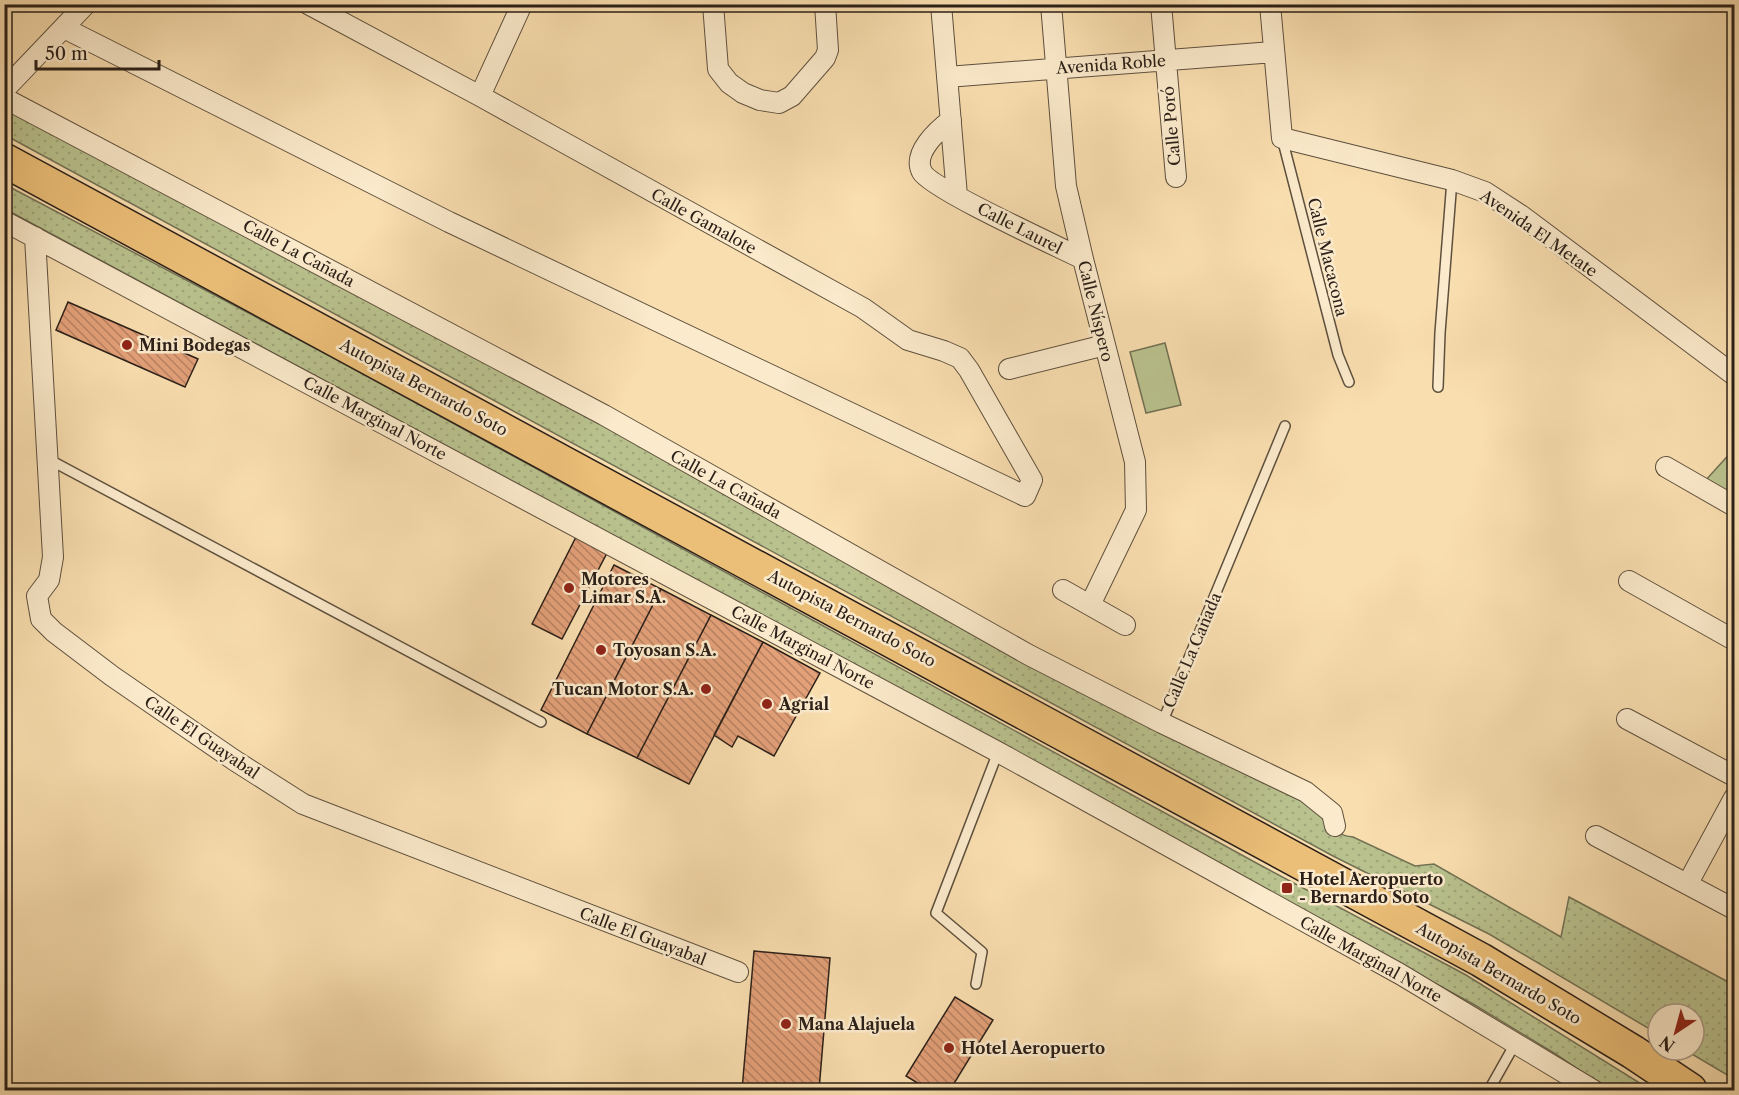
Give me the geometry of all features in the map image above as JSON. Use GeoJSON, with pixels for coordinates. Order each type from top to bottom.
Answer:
{"type":"FeatureCollection","features":[{"type":"Feature","properties":{"kind":"highway","name":"Autopista Bernardo Soto"},"geometry":{"type":"LineString","coordinates":[[4,160],[1481,960],[1633,1052],[1690,1090]]}},
{"type":"Feature","properties":{"kind":"street"},"geometry":{"type":"LineString","coordinates":[[4,90],[86,4]]}},
{"type":"Feature","properties":{"kind":"street","name":"Calle Gamalote"},"geometry":{"type":"LineString","coordinates":[[64,28],[449,222],[1025,496],[1032,480],[960,358],[908,340],[863,308],[480,96],[308,4]]}},
{"type":"Feature","properties":{"kind":"street"},"geometry":{"type":"LineString","coordinates":[[480,96],[522,4]]}},
{"type":"Feature","properties":{"kind":"street"},"geometry":{"type":"LineString","coordinates":[[712,4],[718,69],[729,83],[743,93],[760,100],[779,103],[792,96],[825,58],[828,50],[825,4]]}},
{"type":"Feature","properties":{"kind":"street","name":"Calle Laurel"},"geometry":{"type":"LineString","coordinates":[[941,4],[957,196]]}},
{"type":"Feature","properties":{"kind":"street","name":"Calle Níspero"},"geometry":{"type":"LineString","coordinates":[[1051,4],[1066,186],[1135,462],[1137,510],[1090,605]]}},
{"type":"Feature","properties":{"kind":"street","name":"Calle Poró"},"geometry":{"type":"LineString","coordinates":[[1161,4],[1176,177]]}},
{"type":"Feature","properties":{"kind":"street"},"geometry":{"type":"LineString","coordinates":[[1270,4],[1282,138]]}},
{"type":"Feature","properties":{"kind":"street","name":"Avenida Roble"},"geometry":{"type":"LineString","coordinates":[[947,77],[1274,52]]}},
{"type":"Feature","properties":{"kind":"street","name":"Calle La Cañada"},"geometry":{"type":"LineString","coordinates":[[4,98],[604,415],[1029,655],[1162,723]]}},
{"type":"Feature","properties":{"kind":"street","name":"Calle Laurel"},"geometry":{"type":"LineString","coordinates":[[951,120],[935,133],[924,149],[919,161],[922,172],[930,180],[957,196],[1083,259]]}},
{"type":"Feature","properties":{"kind":"street","name":"Avenida El Metate"},"geometry":{"type":"LineString","coordinates":[[1282,138],[1452,180],[1485,192],[1522,216],[1734,375]]}},
{"type":"Feature","properties":{"kind":"street","name":"Calle Marginal Norte"},"geometry":{"type":"LineString","coordinates":[[4,220],[998,752],[1400,974],[1593,1090]]}},
{"type":"Feature","properties":{"kind":"street","name":"Calle El Guayabal"},"geometry":{"type":"LineString","coordinates":[[35,237],[53,557],[49,580],[37,596],[41,619],[54,632],[112,676],[234,760],[303,804],[738,972]]}},
{"type":"Feature","properties":{"kind":"street"},"geometry":{"type":"LineString","coordinates":[[1010,369],[1105,345]]}},
{"type":"Feature","properties":{"kind":"street"},"geometry":{"type":"LineString","coordinates":[[1666,467],[1734,506]]}},
{"type":"Feature","properties":{"kind":"street"},"geometry":{"type":"LineString","coordinates":[[1629,581],[1734,640]]}},
{"type":"Feature","properties":{"kind":"street"},"geometry":{"type":"LineString","coordinates":[[1063,590],[1125,625]]}},
{"type":"Feature","properties":{"kind":"street"},"geometry":{"type":"LineString","coordinates":[[1627,719],[1734,776]]}},
{"type":"Feature","properties":{"kind":"street"},"geometry":{"type":"LineString","coordinates":[[1162,723],[1306,792],[1332,813],[1335,826]]}},
{"type":"Feature","properties":{"kind":"street"},"geometry":{"type":"LineString","coordinates":[[1688,883],[1734,798]]}},
{"type":"Feature","properties":{"kind":"street"},"geometry":{"type":"LineString","coordinates":[[1596,836],[1734,909]]}},
{"type":"Feature","properties":{"kind":"lane","name":"Calle Macacona"},"geometry":{"type":"LineString","coordinates":[[1282,138],[1338,355],[1349,382]]}},
{"type":"Feature","properties":{"kind":"lane"},"geometry":{"type":"LineString","coordinates":[[1438,387],[1452,180]]}},
{"type":"Feature","properties":{"kind":"lane","name":"Calle La Cañada"},"geometry":{"type":"LineString","coordinates":[[1162,723],[1286,426]]}},
{"type":"Feature","properties":{"kind":"lane"},"geometry":{"type":"LineString","coordinates":[[48,459],[541,722]]}},
{"type":"Feature","properties":{"kind":"lane"},"geometry":{"type":"LineString","coordinates":[[976,984],[982,952],[936,913],[998,752]]}},
{"type":"Feature","properties":{"kind":"lane"},"geometry":{"type":"LineString","coordinates":[[1489,1090],[1515,1042]]}},
{"type":"Feature","properties":{"kind":"green space"},"geometry":{"type":"Polygon","coordinates":[[[4,104],[1309,799],[1327,824],[1345,836],[1353,837],[1415,866],[1434,864],[1561,937],[1569,897],[1734,985],[1734,1079],[1705,1062],[1706,1002],[1646,1002],[1646,1027],[1489,934],[1333,856],[5,135],[4,104]]]}},
{"type":"Feature","properties":{"kind":"green space"},"geometry":{"type":"Polygon","coordinates":[[[4,184],[334,358],[1260,865],[1466,975],[1651,1090],[1609,1090],[1554,1053],[1473,1004],[5,209],[4,184]]]}},
{"type":"Feature","properties":{"kind":"green space"},"geometry":{"type":"Polygon","coordinates":[[[1165,343],[1181,405],[1146,413],[1130,352],[1165,343]]]}},
{"type":"Feature","properties":{"kind":"green space"},"geometry":{"type":"Polygon","coordinates":[[[1734,449],[1734,500],[1704,482],[1734,449]]]}},
{"type":"Feature","properties":{"kind":"building","name":"Mini Bodegas"},"geometry":{"type":"Polygon","coordinates":[[[68,302],[198,359],[185,387],[56,330],[68,302]]]}},
{"type":"Feature","properties":{"kind":"building","name":"Motores Limar S.A."},"geometry":{"type":"Polygon","coordinates":[[[576,537],[607,553],[562,639],[532,624],[576,537]]]}},
{"type":"Feature","properties":{"kind":"building","name":"Toyosan S.A."},"geometry":{"type":"Polygon","coordinates":[[[614,565],[661,589],[587,734],[541,710],[614,565]]]}},
{"type":"Feature","properties":{"kind":"building"},"geometry":{"type":"Polygon","coordinates":[[[661,589],[711,615],[637,758],[587,734],[661,589]]]}},
{"type":"Feature","properties":{"kind":"building","name":"Tucan Motor S.A."},"geometry":{"type":"Polygon","coordinates":[[[711,615],[763,642],[689,784],[637,758],[711,615]]]}},
{"type":"Feature","properties":{"kind":"building","name":"Agrial"},"geometry":{"type":"Polygon","coordinates":[[[763,642],[820,673],[774,756],[738,736],[732,747],[714,735],[763,642]]]}},
{"type":"Feature","properties":{"kind":"building","name":"Mana Alajuela"},"geometry":{"type":"Polygon","coordinates":[[[754,951],[830,958],[819,1090],[742,1090],[754,951]]]}},
{"type":"Feature","properties":{"kind":"building","name":"Hotel Aeropuerto"},"geometry":{"type":"Polygon","coordinates":[[[955,997],[993,1020],[950,1090],[929,1090],[906,1076],[955,997]]]}},
{"type":"Feature","properties":{"kind":"place","name":"Mini Bodegas"},"geometry":{"type":"Point","coordinates":[127,345]}},
{"type":"Feature","properties":{"kind":"place","name":"Motores Limar S.A."},"geometry":{"type":"Point","coordinates":[569,588]}},
{"type":"Feature","properties":{"kind":"place","name":"Toyosan S.A."},"geometry":{"type":"Point","coordinates":[601,650]}},
{"type":"Feature","properties":{"kind":"place","name":"Tucan Motor S.A."},"geometry":{"type":"Point","coordinates":[706,689]}},
{"type":"Feature","properties":{"kind":"place","name":"Agrial"},"geometry":{"type":"Point","coordinates":[767,704]}},
{"type":"Feature","properties":{"kind":"place","name":"Hotel Aeropuerto - Bernardo Soto"},"geometry":{"type":"Point","coordinates":[1287,888]}},
{"type":"Feature","properties":{"kind":"place","name":"Mana Alajuela"},"geometry":{"type":"Point","coordinates":[786,1024]}},
{"type":"Feature","properties":{"kind":"place","name":"Hotel Aeropuerto"},"geometry":{"type":"Point","coordinates":[949,1048]}}]}
